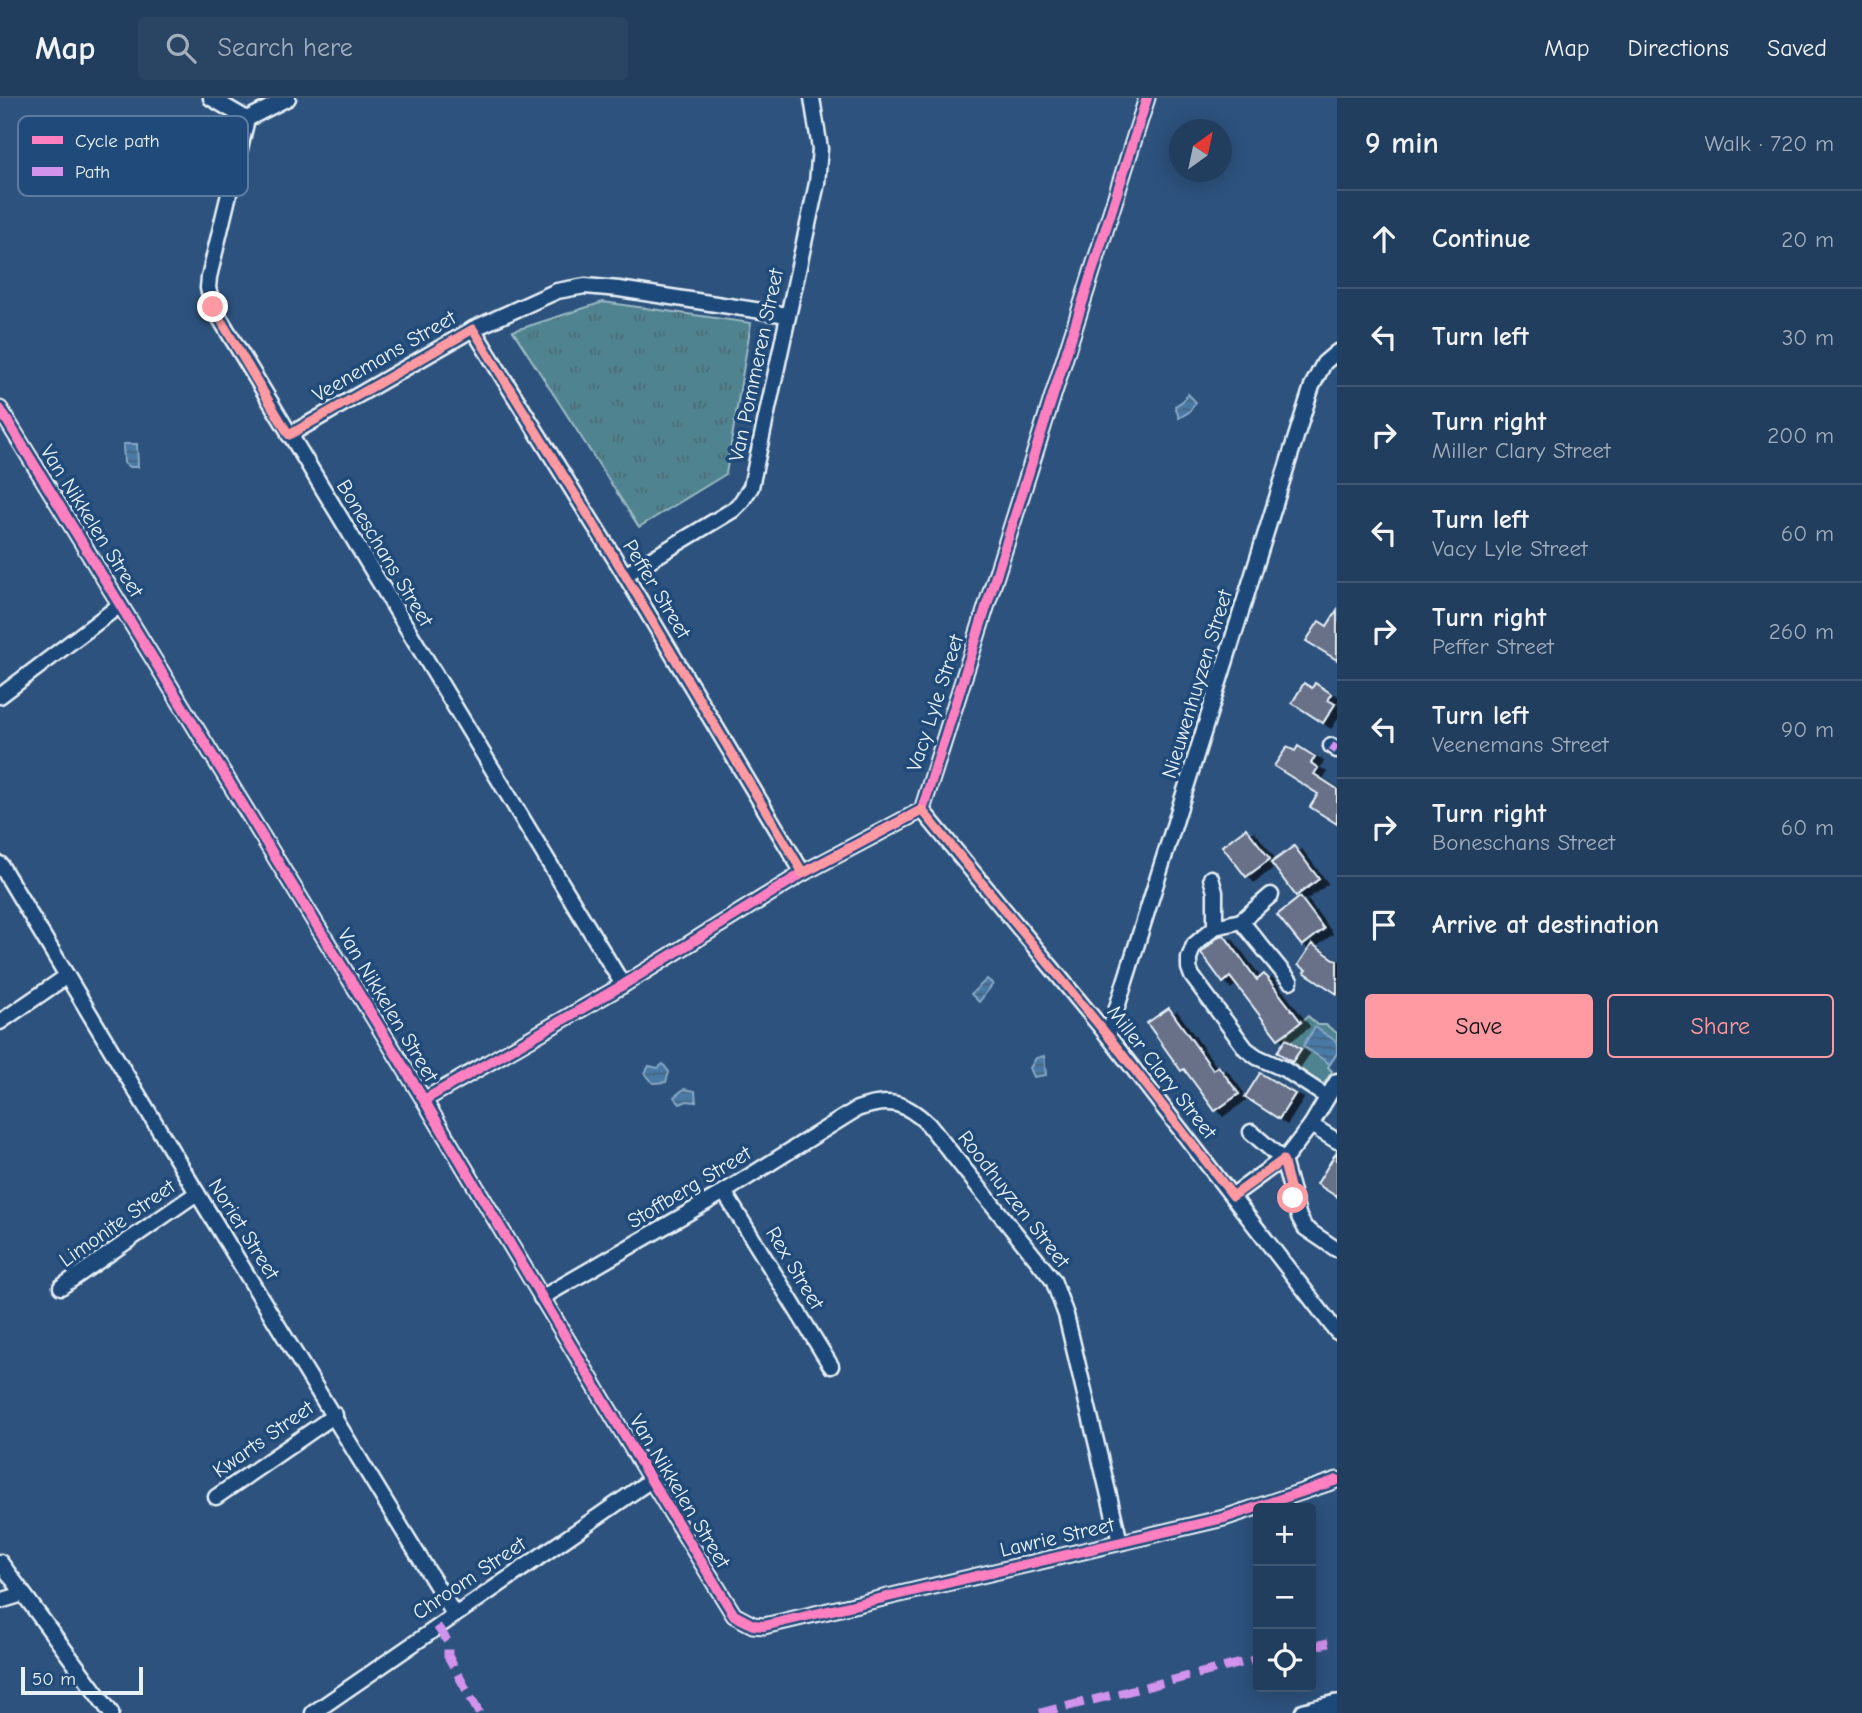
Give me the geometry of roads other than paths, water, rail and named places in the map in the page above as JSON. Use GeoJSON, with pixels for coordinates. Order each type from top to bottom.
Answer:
{"type":"FeatureCollection","features":[{"type":"Feature","properties":{"kind":"main road"},"geometry":{"type":"LineString","coordinates":[[1306,1713],[1337,1705]]}},
{"type":"Feature","properties":{"kind":"street"},"geometry":{"type":"LineString","coordinates":[[211,98],[242,116]]}},
{"type":"Feature","properties":{"kind":"street"},"geometry":{"type":"LineString","coordinates":[[248,118],[288,98]]}},
{"type":"Feature","properties":{"kind":"street","name":"Van Pommeren Street"},"geometry":{"type":"LineString","coordinates":[[625,575],[733,510],[751,487],[820,165],[812,98]]}},
{"type":"Feature","properties":{"kind":"street","name":"Vacy Lyle Street"},"geometry":{"type":"LineString","coordinates":[[922,810],[1147,98]]}},
{"type":"Feature","properties":{"kind":"street","name":"Boneschans Street"},"geometry":{"type":"LineString","coordinates":[[229,196],[208,288],[213,307],[623,985]]}},
{"type":"Feature","properties":{"kind":"street","name":"Veenemans Street"},"geometry":{"type":"LineString","coordinates":[[289,435],[473,329],[557,291],[585,286],[618,289],[788,315]]}},
{"type":"Feature","properties":{"kind":"street","name":"Peffer Street"},"geometry":{"type":"LineString","coordinates":[[473,329],[625,575],[803,873]]}},
{"type":"Feature","properties":{"kind":"street","name":"Nieuwenhuyzen Street"},"geometry":{"type":"LineString","coordinates":[[1108,1036],[1312,386],[1324,363],[1337,352]]}},
{"type":"Feature","properties":{"kind":"street","name":"Van Nikkelen Street"},"geometry":{"type":"LineString","coordinates":[[0,409],[424,1100],[734,1615],[753,1625],[783,1622]]}},
{"type":"Feature","properties":{"kind":"street"},"geometry":{"type":"LineString","coordinates":[[0,696],[120,605]]}},
{"type":"Feature","properties":{"kind":"street"},"geometry":{"type":"LineString","coordinates":[[424,1100],[623,985],[803,873],[922,810]]}},
{"type":"Feature","properties":{"kind":"street","name":"Miller Clary Street"},"geometry":{"type":"LineString","coordinates":[[922,810],[1108,1036],[1337,1332]]}},
{"type":"Feature","properties":{"kind":"street","name":"Noriet Street"},"geometry":{"type":"LineString","coordinates":[[0,864],[197,1194],[335,1415],[454,1614]]}},
{"type":"Feature","properties":{"kind":"street"},"geometry":{"type":"LineString","coordinates":[[1211,878],[1215,892],[1215,927]]}},
{"type":"Feature","properties":{"kind":"street"},"geometry":{"type":"LineString","coordinates":[[1271,895],[1241,921],[1215,927],[1194,945],[1189,958],[1192,976],[1246,1049],[1284,1069],[1327,1097]]}},
{"type":"Feature","properties":{"kind":"street"},"geometry":{"type":"LineString","coordinates":[[1241,921],[1290,981]]}},
{"type":"Feature","properties":{"kind":"street"},"geometry":{"type":"LineString","coordinates":[[0,1022],[67,976]]}},
{"type":"Feature","properties":{"kind":"street"},"geometry":{"type":"LineString","coordinates":[[1233,1196],[1283,1160],[1311,1125],[1337,1081]]}},
{"type":"Feature","properties":{"kind":"street","name":"Roodhuyzen Street"},"geometry":{"type":"LineString","coordinates":[[857,1109],[873,1103],[890,1102],[904,1105],[915,1112],[928,1124],[1053,1280],[1066,1315],[1120,1542]]}},
{"type":"Feature","properties":{"kind":"street","name":"Stoffberg Street"},"geometry":{"type":"LineString","coordinates":[[541,1298],[724,1192],[857,1109]]}},
{"type":"Feature","properties":{"kind":"street"},"geometry":{"type":"LineString","coordinates":[[1311,1125],[1337,1141]]}},
{"type":"Feature","properties":{"kind":"street"},"geometry":{"type":"LineString","coordinates":[[1251,1132],[1283,1160],[1293,1198],[1305,1228],[1336,1250]]}},
{"type":"Feature","properties":{"kind":"street","name":"Rex Street"},"geometry":{"type":"LineString","coordinates":[[724,1192],[831,1366]]}},
{"type":"Feature","properties":{"kind":"street","name":"Limonite Street"},"geometry":{"type":"LineString","coordinates":[[61,1287],[197,1194]]}},
{"type":"Feature","properties":{"kind":"street","name":"Kwarts Street"},"geometry":{"type":"LineString","coordinates":[[216,1497],[335,1415]]}},
{"type":"Feature","properties":{"kind":"street","name":"Chroom Street"},"geometry":{"type":"LineString","coordinates":[[313,1713],[651,1480]]}},
{"type":"Feature","properties":{"kind":"street","name":"Lawrie Street"},"geometry":{"type":"LineString","coordinates":[[783,1622],[1224,1518],[1337,1480]]}},
{"type":"Feature","properties":{"kind":"street"},"geometry":{"type":"LineString","coordinates":[[0,1562],[111,1713]]}},
{"type":"Feature","properties":{"kind":"street"},"geometry":{"type":"LineString","coordinates":[[0,1601],[23,1594]]}},
{"type":"Feature","properties":{"kind":"water"},"geometry":{"type":"Polygon","coordinates":[[[1188,394],[1196,402],[1189,412],[1179,418],[1175,406],[1188,394]]]}},
{"type":"Feature","properties":{"kind":"water"},"geometry":{"type":"Polygon","coordinates":[[[123,444],[137,444],[138,467],[129,467],[124,463],[123,444]]]}},
{"type":"Feature","properties":{"kind":"water"},"geometry":{"type":"Polygon","coordinates":[[[987,979],[993,984],[979,1002],[971,994],[987,979]]]}},
{"type":"Feature","properties":{"kind":"water"},"geometry":{"type":"Polygon","coordinates":[[[1315,1027],[1337,1042],[1337,1053],[1330,1064],[1303,1046],[1315,1027]]]}},
{"type":"Feature","properties":{"kind":"water"},"geometry":{"type":"Polygon","coordinates":[[[1044,1056],[1046,1075],[1034,1077],[1030,1068],[1036,1058],[1044,1056]]]}},
{"type":"Feature","properties":{"kind":"water"},"geometry":{"type":"Polygon","coordinates":[[[663,1064],[669,1072],[666,1082],[653,1083],[645,1073],[649,1066],[658,1068],[663,1064]]]}},
{"type":"Feature","properties":{"kind":"water"},"geometry":{"type":"Polygon","coordinates":[[[684,1089],[695,1091],[696,1102],[687,1101],[680,1104],[674,1097],[684,1089]]]}}]}
